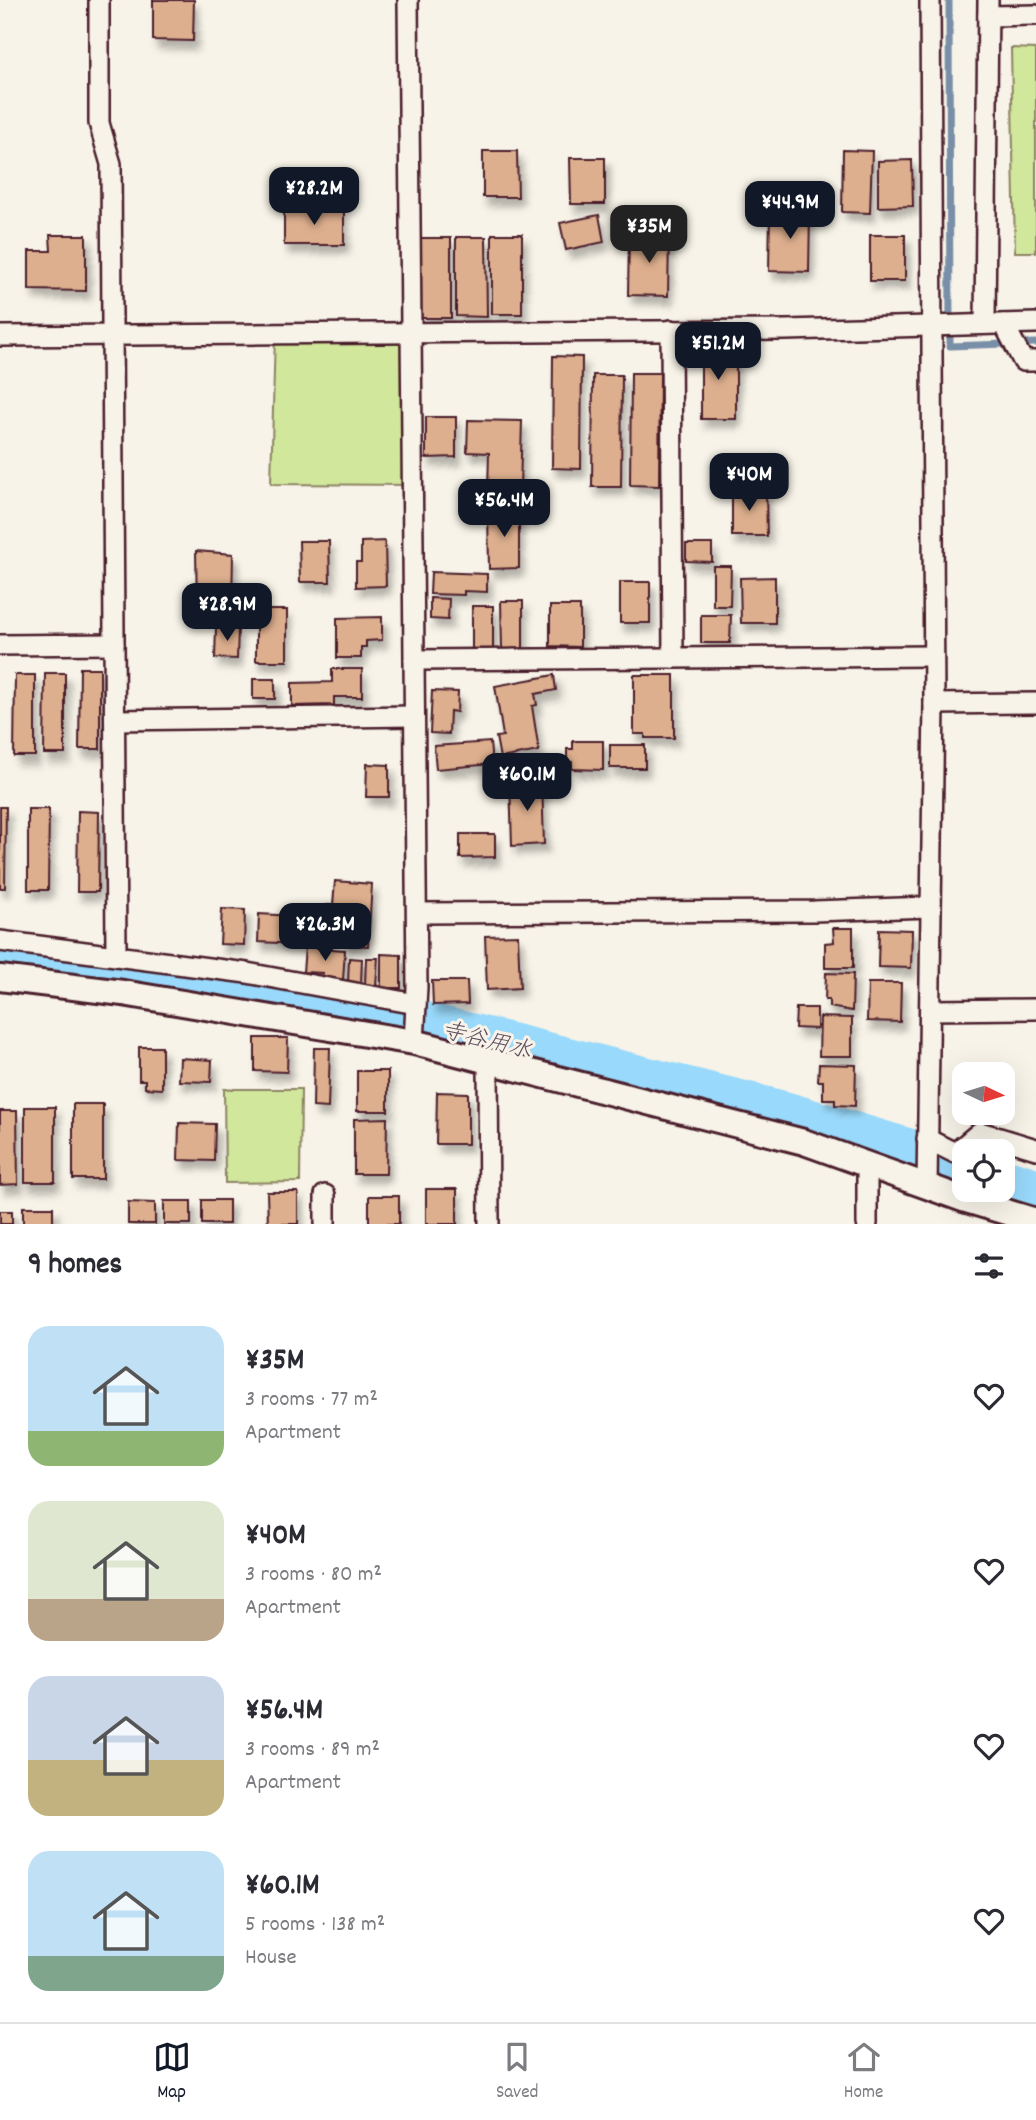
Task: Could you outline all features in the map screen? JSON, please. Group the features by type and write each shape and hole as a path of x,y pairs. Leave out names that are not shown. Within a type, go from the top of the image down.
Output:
{"street":[{"path":"99,0 99,123 111,164 116,953"},
{"path":"408,0 416,913 414,1042"},
{"path":"927,1186 934,704 930,0"},
{"path":"1036,15 988,8 995,324 1023,362 1036,361"},
{"path":"0,335 671,330 1036,323"},
{"path":"671,330 673,658"},
{"path":"0,645 114,643"},
{"path":"414,660 933,656"},
{"path":"934,704 1036,703"},
{"path":"115,720 414,716"},
{"path":"416,913 814,911 930,907"},
{"path":"0,941 116,953 247,972 416,1004"},
{"path":"0,978 122,993 414,1042 804,1142 1036,1221"},
{"path":"931,1010 1036,1009"},
{"path":"488,1061 489,1224"},
{"path":"927,1139 955,1153 980,1132 1036,1149"},
{"path":"867,1164 867,1224"},
{"path":"325,1195 326,1224"}],"green space":[{"path":"1011,48 1036,49 1036,252 1015,252"},
{"path":"411,332 412,485 271,484 275,333"},
{"path":"224,1089 301,1089 300,1182 225,1183"}],"building":[{"path":"153,0 194,0 193,41 153,40"},
{"path":"843,150 872,151 870,213 842,212"},
{"path":"483,151 517,151 518,197 483,197"},
{"path":"570,158 605,158 605,204 571,204"},
{"path":"912,160 913,206 878,207 878,161"},
{"path":"284,209 344,209 344,245 284,245"},
{"path":"770,210 810,211 809,272 769,271"},
{"path":"599,215 604,242 566,250 560,223"},
{"path":"492,234 522,234 522,314 492,314"},
{"path":"629,234 669,235 668,296 628,295"},
{"path":"50,235 86,235 86,291 29,290 29,251 51,251"},
{"path":"870,235 905,235 905,281 870,281"},
{"path":"456,237 486,237 487,317 456,316"},
{"path":"420,238 451,238 451,318 421,318"},
{"path":"701,345 736,345 736,419 701,419"},
{"path":"553,356 582,357 581,469 552,468"},
{"path":"631,373 660,373 659,486 630,485"},
{"path":"593,375 622,375 621,487 592,487"},
{"path":"426,417 456,417 456,457 426,458"},
{"path":"468,420 522,421 520,489 488,488 489,453 467,452"},
{"path":"732,490 766,490 767,536 732,536"},
{"path":"488,510 519,510 519,568 489,569"},
{"path":"299,541 329,541 330,582 300,582"},
{"path":"385,541 386,586 356,587 356,562 361,562 361,542"},
{"path":"686,544 712,544 712,562 686,561"},
{"path":"196,551 233,554 232,607 197,607"},
{"path":"713,566 731,566 730,606 713,606"},
{"path":"431,572 487,574 487,592 464,591 464,595 430,594"},
{"path":"775,577 775,623 741,623 740,578"},
{"path":"620,582 650,582 650,623 620,623"},
{"path":"430,598 449,599 448,620 430,619"},
{"path":"501,601 523,601 523,649 502,649"},
{"path":"472,606 493,606 493,649 472,649"},
{"path":"550,606 580,606 580,647 550,646"},
{"path":"256,610 287,610 287,661 256,661"},
{"path":"701,615 731,615 730,643 701,643"},
{"path":"382,617 382,640 366,641 366,647 361,647 361,658 337,658 337,618"},
{"path":"216,628 238,628 237,659 215,658"},
{"path":"80,668 100,668 100,749 79,749"},
{"path":"332,669 362,669 362,697 334,697 334,705 292,706 292,683 332,682"},
{"path":"45,673 65,673 65,754 44,754"},
{"path":"15,675 35,675 35,756 14,756"},
{"path":"554,675 556,690 535,694 537,705 532,706 539,751 500,758 496,737 503,736 495,686"},
{"path":"634,675 674,675 674,738 645,738 645,734 634,734"},
{"path":"253,679 275,679 275,699 253,699"},
{"path":"432,691 458,692 457,712 450,711 449,734 430,733"},
{"path":"573,741 603,741 603,770 572,769 572,762 567,762 567,749 573,749"},
{"path":"490,742 492,764 436,769 434,746"},
{"path":"610,745 645,745 645,768 610,768"},
{"path":"367,764 389,765 389,797 366,797"},
{"path":"542,780 544,844 512,846 510,781"},
{"path":"0,807 6,807 5,888 0,888"},
{"path":"28,809 49,809 48,890 28,890"},
{"path":"78,811 99,812 98,892 77,892"},
{"path":"460,834 495,834 495,857 460,858"},
{"path":"335,881 372,884 368,946 342,945 343,930 325,928 327,905 333,905"},
{"path":"222,909 245,910 244,945 220,944"},
{"path":"259,914 312,917 310,933 321,934 321,945 258,942"},
{"path":"833,928 853,928 853,968 825,968 825,943 834,942"},
{"path":"879,929 912,930 911,968 878,967"},
{"path":"518,935 520,988 487,990 485,936"},
{"path":"305,947 345,950 343,980 322,979 323,973 303,972"},
{"path":"381,954 401,955 401,988 381,988"},
{"path":"349,958 362,959 361,983 348,983"},
{"path":"366,958 378,958 376,985 365,985"},
{"path":"826,973 853,974 852,1011 829,1007 829,1000 825,1000"},
{"path":"432,981 467,981 468,1004 433,1005"},
{"path":"868,983 901,983 900,1022 867,1021"},
{"path":"796,1008 817,1008 817,1029 795,1028"},
{"path":"820,1017 852,1018 852,1056 819,1056"},
{"path":"255,1038 288,1038 287,1072 255,1071"},
{"path":"139,1047 162,1047 162,1089 145,1088 145,1080 139,1080"},
{"path":"314,1048 330,1048 328,1108 313,1107"},
{"path":"180,1058 212,1060 211,1082 179,1081"},
{"path":"819,1064 856,1065 855,1106 835,1105 835,1099 823,1099 823,1081 818,1081"},
{"path":"357,1071 388,1071 388,1111 357,1111"},
{"path":"437,1092 468,1093 468,1144 436,1144"},
{"path":"73,1104 103,1104 103,1179 73,1179"},
{"path":"25,1107 55,1107 55,1182 25,1182"},
{"path":"0,1111 17,1111 18,1184 0,1185"},
{"path":"387,1118 386,1174 354,1174 354,1119"},
{"path":"179,1123 215,1124 214,1161 178,1160"},
{"path":"426,1189 457,1189 457,1224 426,1224"},
{"path":"267,1192 298,1192 298,1224 268,1224"},
{"path":"369,1196 399,1196 399,1224 369,1224"},
{"path":"202,1200 229,1200 229,1224 202,1224"},
{"path":"164,1201 191,1201 191,1224 164,1224"},
{"path":"128,1202 155,1203 155,1224 128,1224"},
{"path":"23,1207 53,1207 53,1224 23,1224"},
{"path":"0,1211 12,1211 12,1224 0,1224"}],"waterway":[{"path":"949,0 950,346 1036,343"},
{"name":"寺谷用水","path":"0,960 163,978 389,1015 784,1113 952,1163"},
{"name":"寺谷用水","path":"1015,1184 1036,1190"}]}
